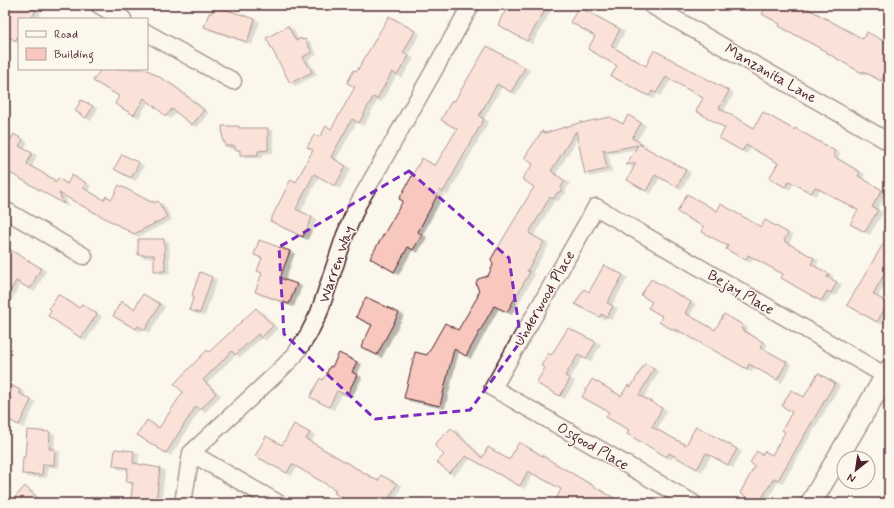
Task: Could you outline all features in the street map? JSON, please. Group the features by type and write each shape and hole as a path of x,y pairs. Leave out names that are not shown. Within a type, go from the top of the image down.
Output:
{"main road":[{"path":"811,503 887,373"}],"street":[{"path":"99,5 121,18"},
{"name":"Warren Way","path":"191,453 294,356 308,335 319,314 345,235 358,204 471,5"},
{"name":"Manzanita Lane","path":"652,5 889,142"},
{"path":"148,33 233,81"},
{"name":"Bejay Place","path":"596,207 887,373"},
{"name":"Underwood Place","path":"493,388 596,207"},
{"path":"5,210 84,256"},
{"name":"Osgood Place","path":"493,388 692,503"},
{"path":"184,503 191,453 278,503"}],"highlighted area":[{"path":"409,171 509,258 521,341 470,410 375,419 284,334 279,247"}],"building":[{"path":"12,5 26,5 36,11 32,18 18,18 18,36 15,41 5,34 5,18"},
{"path":"510,5 548,5 527,41 498,25 502,16"},
{"path":"767,5 801,5 863,39 867,32 889,44 889,67 881,81 863,71 862,73 779,26 780,24 762,14"},
{"path":"214,6 255,19 247,42 204,27 209,13 212,13"},
{"path":"579,7 620,29 611,46 646,66 654,50 729,91 719,108 754,128 763,112 835,151 833,156 860,172 858,176 882,190 872,207 878,210 865,232 850,224 858,210 815,187 811,193 789,181 785,187 769,178 778,163 746,145 742,151 719,138 725,128 696,111 703,98 666,77 656,93 652,91 649,96 611,76 617,66 588,49 595,36 570,22"},
{"path":"389,16 415,31 403,53 409,56 397,75 392,72 377,99 373,97 359,123 352,119 331,157 346,166 335,186 314,174 296,209 312,217 303,237 270,221 291,179 296,182 313,150 307,147 314,135 320,137 326,126 331,129 355,87 347,83 354,70 357,71"},
{"path":"288,26 296,41 301,38 302,40 305,39 312,52 303,57 312,72 290,83 266,38"},
{"path":"487,46 525,68 511,92 497,84 479,116 484,119 443,192 440,190 418,232 422,235 413,250 408,247 394,272 370,258 403,201 399,199 422,158 435,166 457,129 441,120 452,100 454,102"},
{"path":"100,70 148,70 174,86 204,110 192,125 172,109 166,116 144,98 134,115 115,104 119,96 93,81"},
{"path":"81,100 93,106 86,118 75,111"},
{"path":"628,115 641,123 632,138 643,144 639,144 686,170 677,187 655,175 646,191 627,180 636,163 626,165 638,145 607,151 603,149 607,169 585,174 576,131 551,171 565,181 561,187 561,191 557,193 553,199 550,197 529,233 544,242 527,271 530,272 507,312 494,306 466,356 454,349 440,406 404,398 415,352 427,355 445,323 458,330 478,296 479,292 476,283 478,279 488,276 493,265 491,259 534,187 522,179 533,164 524,158 542,131 545,133 582,122 581,123 610,117 623,124"},
{"path":"222,126 239,126 239,128 268,128 268,150 258,151 258,155 240,155 240,150 235,150 235,146 225,146 225,142 223,142"},
{"path":"14,134 23,140 19,146 32,153 27,164 53,179 55,183 58,178 67,184 72,175 86,183 83,188 104,200 106,196 112,199 119,185 151,202 153,201 154,203 158,201 167,217 134,234 59,193 64,204 5,170 5,149"},
{"path":"122,154 139,163 131,178 114,169"},
{"path":"687,194 717,211 721,204 761,227 765,220 788,233 784,241 814,258 811,264 829,274 827,277 837,282 831,293 827,291 821,301 781,278 783,274 748,255 746,260 726,249 728,246 702,232 704,227 677,212"},
{"path":"889,234 889,266 873,294 888,303 877,322 847,305"},
{"path":"138,239 164,239 165,271 154,271 154,255 138,255"},
{"path":"259,240 290,251 280,278 297,284 289,304 255,292 262,273 257,271 262,258 254,255"},
{"path":"5,247 41,268 30,289 16,281 5,301"},
{"path":"604,265 623,275 607,303 613,306 607,317 601,314 600,317 575,304 584,289 589,292"},
{"path":"200,272 212,277 200,313 189,310 194,296 192,295"},
{"path":"651,279 691,302 685,313 715,330 724,314 743,325 741,329 763,342 760,347 787,362 777,380 749,364 747,369 676,329 675,331 659,322 662,316 648,308 652,302 641,295"},
{"path":"58,294 79,308 82,304 97,314 81,338 48,316 51,310 49,308"},
{"path":"143,294 160,304 145,330 138,326 136,329 113,316 121,301 134,309"},
{"path":"366,297 399,313 377,355 361,347 372,325 356,317"},
{"path":"256,308 273,326 261,338 258,334 235,355 232,351 203,380 216,393 200,410 196,406 166,453 137,435 147,420 159,428 183,392 174,384 207,350 209,352"},
{"path":"568,328 596,342 586,359 578,355 565,376 570,379 560,396 536,383 545,368 541,366 548,353 551,355 552,354"},
{"path":"339,353 357,362 352,372 357,375 347,395 337,391 329,407 310,397 320,378 322,380 325,377 330,366 332,367"},
{"path":"645,363 654,369 639,395 662,408 652,427 686,445 696,426 737,449 728,465 706,453 697,469 669,453 667,457 627,434 629,430 606,417 609,412 582,397 592,379 621,396 628,385 631,387"},
{"path":"818,373 835,383 778,480 774,478 759,503 757,503 740,493 755,466 750,463 757,451 762,455 764,451 772,455 785,432 782,430 792,412 782,406 791,390 804,397"},
{"path":"5,382 20,390 19,393 31,400 19,425 5,418"},
{"path":"294,424 310,433 306,439 378,481 381,475 397,484 386,503 350,503 334,493 336,490 292,464 287,473 255,456 266,436 282,445"},
{"path":"451,428 482,458 488,447 509,460 519,442 622,503 554,503 561,489 528,471 520,486 466,456 449,473 437,462 444,455 434,445"},
{"path":"27,430 50,432 49,449 55,449 54,465 43,464 42,475 22,474"},
{"path":"115,449 134,451 133,463 160,468 156,503 130,503 133,483 126,482 128,468 113,466"},
{"path":"25,486 42,503 10,503"}]}
